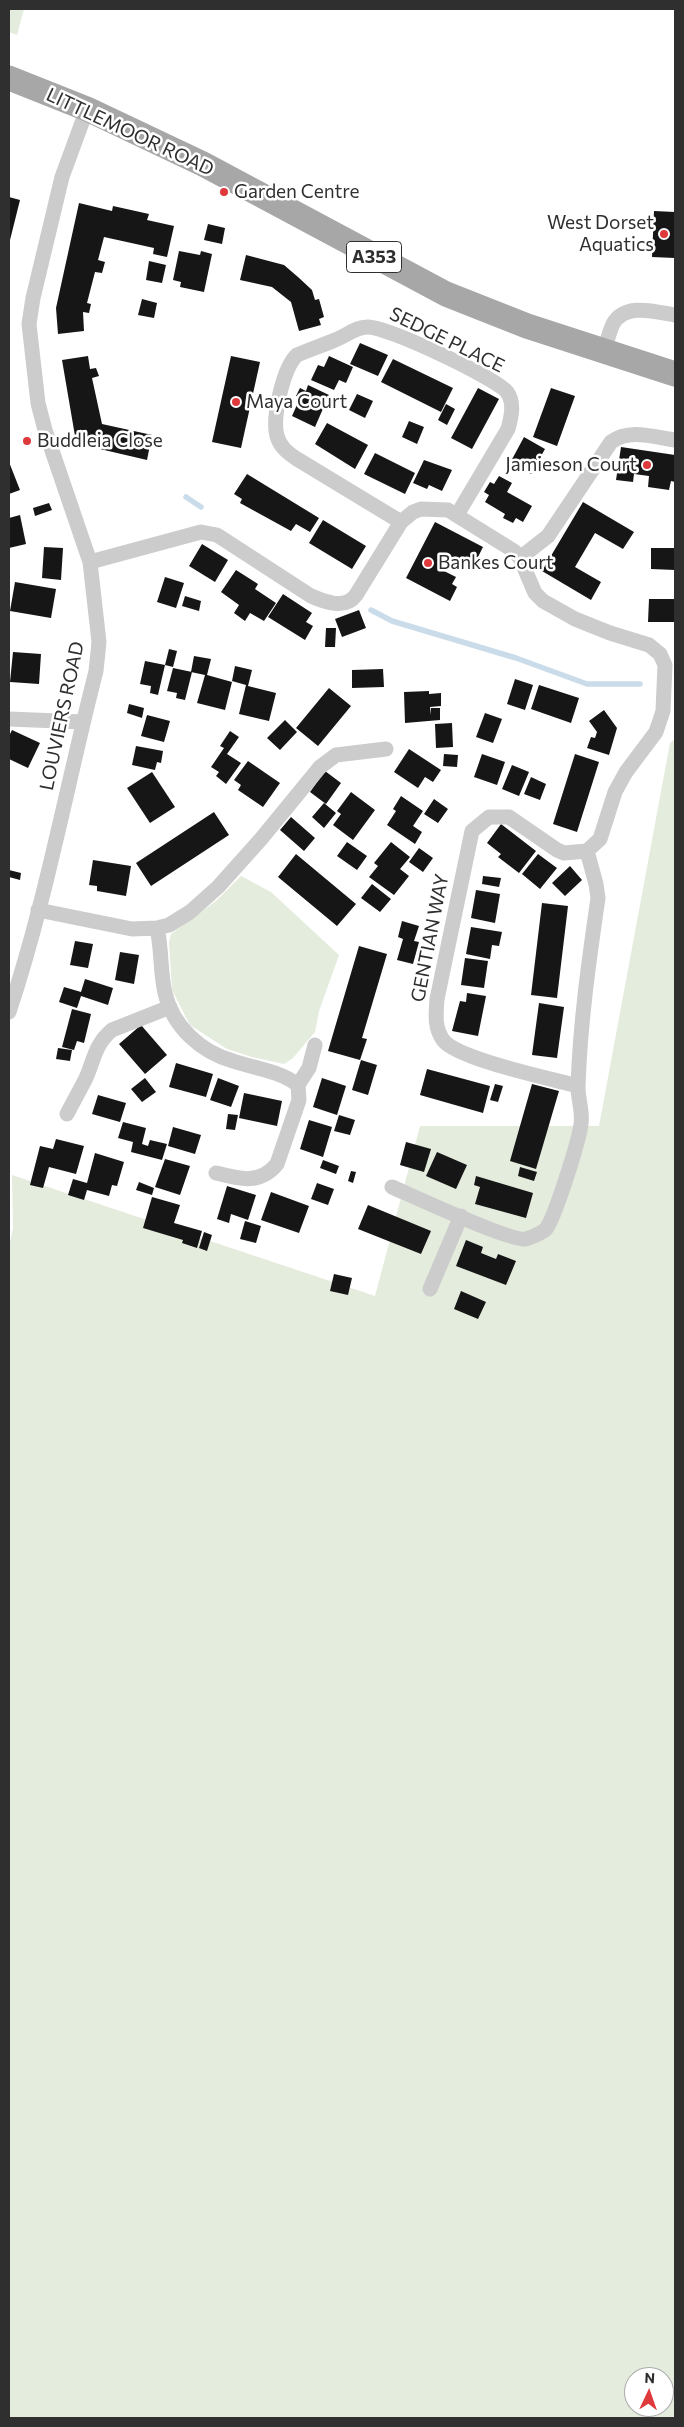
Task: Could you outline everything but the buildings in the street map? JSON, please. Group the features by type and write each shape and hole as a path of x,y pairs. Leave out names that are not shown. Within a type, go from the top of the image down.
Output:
{"main road":[{"name":"LITTLEMOOR ROAD","path":"9,78 87,109 203,164 446,294 527,326 675,374"}],"street":[{"name":"LOUVIERS ROAD","path":"9,1012 23,970 38,910 96,670 99,642 90,562 44,430 38,403 29,324 33,298 62,176 87,109"},
{"path":"604,351 614,323 631,310 650,310 675,315"},
{"name":"SEDGE PLACE","path":"402,522 297,459 283,448 277,437 276,419 286,369 290,361 296,355 360,328 379,328 397,335 482,376 507,392 512,404 512,416 508,429 457,515"},
{"path":"520,558 548,536 611,442 625,434 675,440"},
{"path":"90,562 201,532 217,535 311,596 328,603 342,604 354,599 402,522 412,512 429,508 448,510 514,551 520,558 535,593 543,601 575,619 610,633 649,645 670,664 663,711 656,732 626,772 615,792 600,839 587,851 598,898 585,988 578,1086 582,1110 581,1126 560,1194 546,1228 536,1236 523,1240 499,1234 392,1187"},
{"path":"9,719 83,722"},
{"path":"38,910 107,925 144,930 157,928 180,919 218,887 261,839 320,767 336,755 386,749"},
{"name":"GENTIAN WAY","path":"578,1086 509,1068 453,1048 444,1041 435,1018 472,831 489,817 509,816 557,850 564,853 587,851"},
{"path":"157,928 165,994 183,1030 200,1046 223,1058 283,1076 298,1085"},
{"path":"67,1114 86,1077 98,1043 112,1030 170,1007"},
{"path":"216,1173 248,1180 270,1173 278,1164 299,1100 298,1085 309,1068 315,1045"},
{"path":"430,1289 461,1216"}],"green space":[{"path":"9,9 24,9 17,35 9,32"},
{"path":"675,739 675,2418 9,2418 9,1246 13,1229 12,1175 375,1296 420,1126 599,1126 670,743"},
{"path":"241,876 271,892 339,955 319,1011 315,1032 293,1058 284,1064 227,1049 190,1025 172,990 169,942 171,934 216,901"}],"waterway":[{"path":"186,497 201,507"},
{"path":"371,610 392,621 516,658 587,684 640,684"}],"place":[{"name":"Garden Centre","path":"224,192"},
{"name":"West Dorset Aquatics","path":"664,234"},
{"name":"Maya Court","path":"236,402"},
{"name":"Buddleia Close","path":"27,441"},
{"name":"Jamieson Court","path":"647,465"},
{"name":"Bankes Court","path":"428,563"}]}
